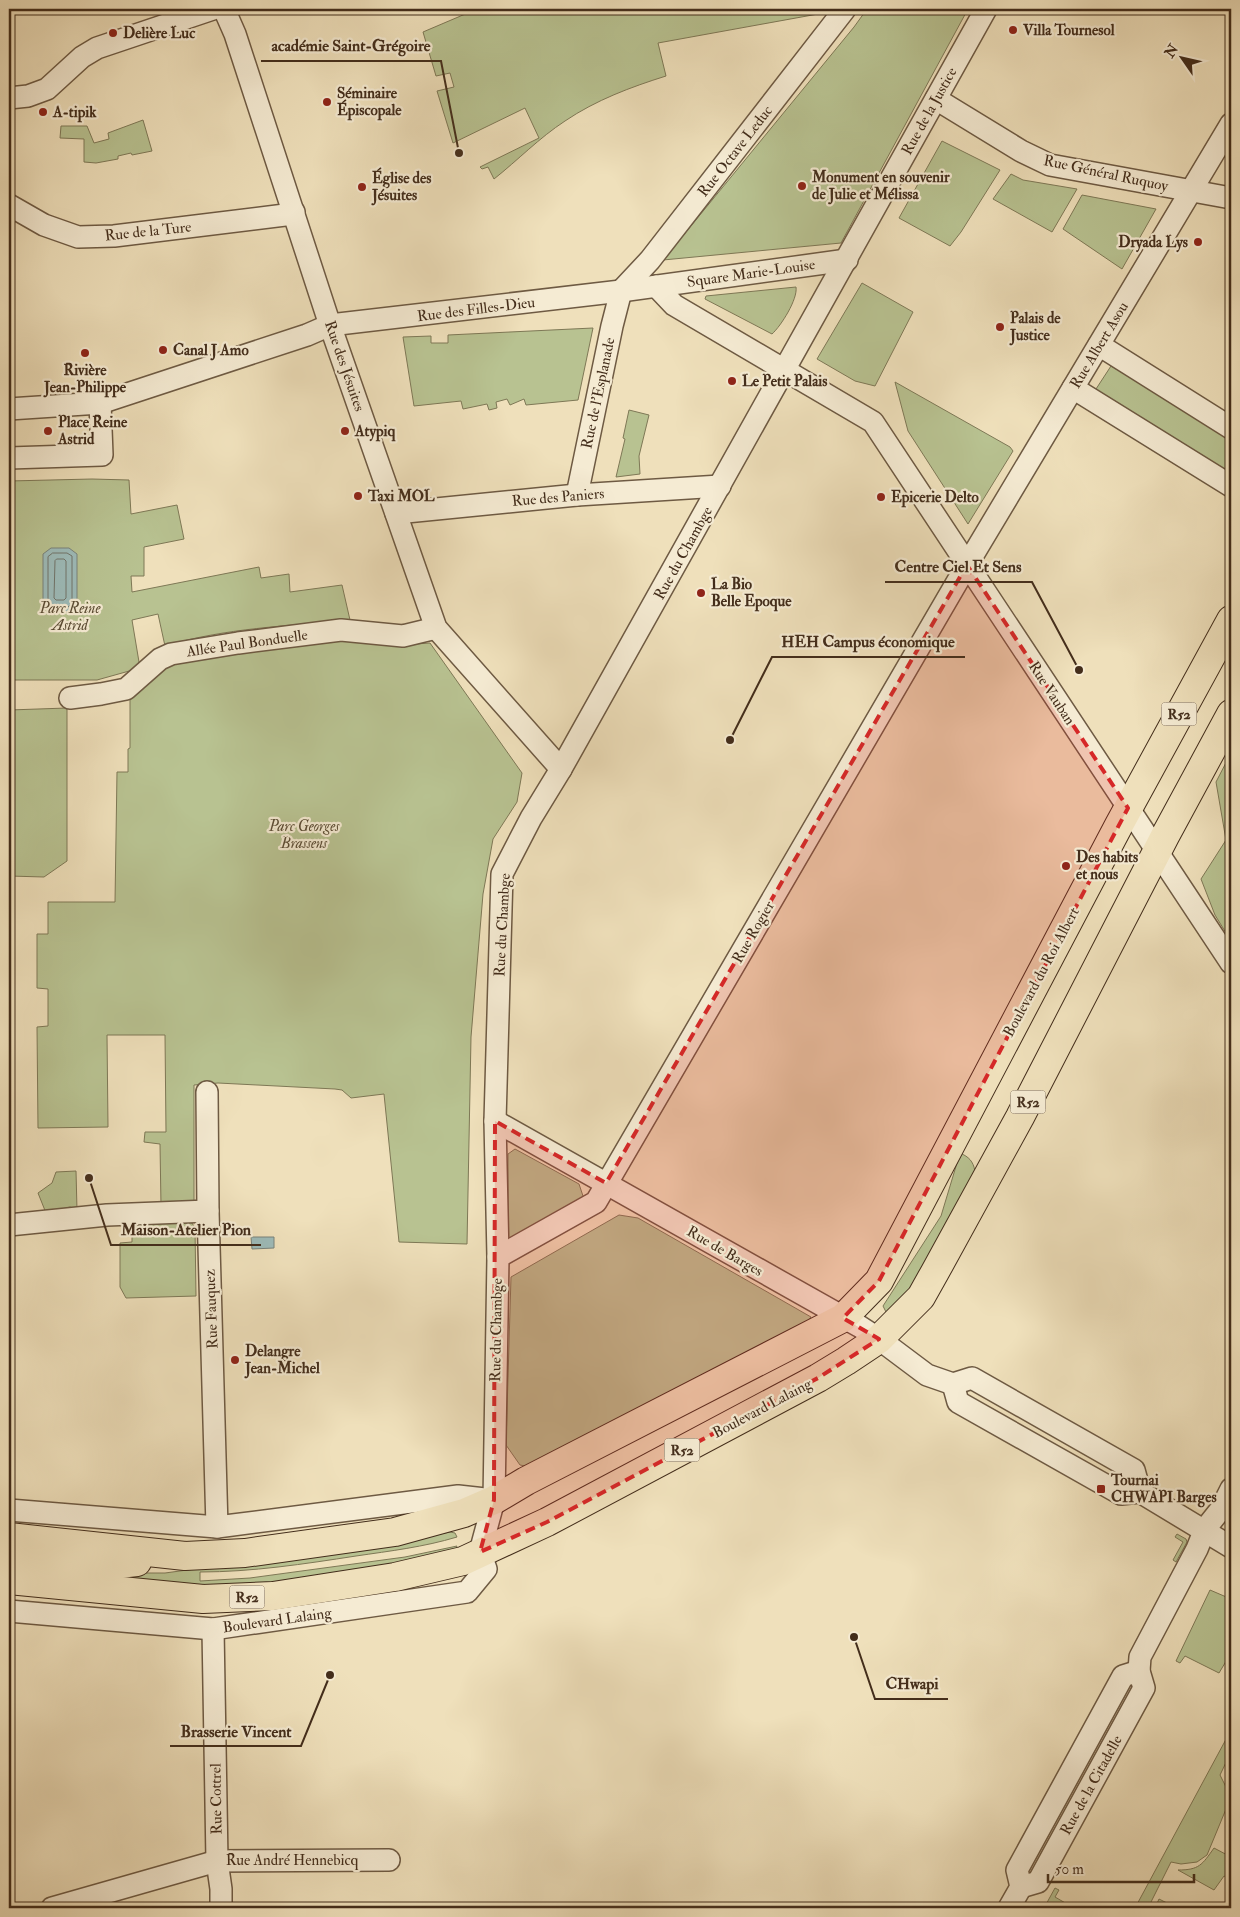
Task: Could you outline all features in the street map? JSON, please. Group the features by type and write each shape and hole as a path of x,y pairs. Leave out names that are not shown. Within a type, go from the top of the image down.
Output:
{"main road":[{"name":"Boulevard du Roi Albert","path":"843,1318 879,1281 1128,808 1231,620"},
{"name":"R52","path":"879,1339 921,1297 1020,1117 1231,714"},
{"name":"R52","path":"9,1561 83,1568 185,1556 245,1553 395,1532 464,1513 494,1500 843,1318"},
{"name":"Boulevard Lalaing","path":"9,1580 203,1599 273,1596 395,1577 463,1561 547,1522 809,1383 879,1339"},
{"name":"R52","path":"9,1537 185,1556"}],"street":[{"path":"9,98 28,96 47,89 82,57 97,48 213,9"},
{"name":"Rue des Jésuites","path":"224,9 235,34 330,325 436,628 561,770"},
{"name":"Rue Octave Leduc","path":"621,291 650,260 845,9"},
{"name":"Rue de la Justice","path":"785,370 986,9"},
{"name":"Rue Général Ruquoy","path":"936,99 1021,151 1050,164 1231,198"},
{"name":"Rue Albert Asou","path":"968,565 1231,124"},
{"name":"Rue de la Ture","path":"9,205 44,225 78,237 114,236 285,215 294,212"},
{"name":"Square Marie-Louise","path":"621,291 847,260"},
{"path":"656,286 674,305 785,370"},
{"name":"Rue des Filles-Dieu","path":"100,403 307,335 330,325 621,291"},
{"name":"Rue de l'Esplanade","path":"577,495 621,291"},
{"path":"1099,345 1231,428"},
{"name":"Rue Vauban","path":"785,370 873,422 1231,963"},
{"name":"Rue du Chambge","path":"480,1552 494,1500 498,1257 495,1121 502,874 530,818 561,770 785,370"},
{"path":"1073,388 1231,486"},
{"path":"9,409 100,403 102,454 9,458"},
{"name":"Rue des Paniers","path":"396,513 577,495 720,486"},
{"name":"Rue Rogier","path":"498,1257 596,1202 968,565"},
{"name":"Allée Paul Bonduelle","path":"70,698 126,689 160,659 171,654 238,643 341,630 403,636 436,628"},
{"name":"Rue Fauquez","path":"208,1092 208,1211 217,1527"},
{"name":"Rue de Barges","path":"495,1121 879,1339 927,1375 953,1384 958,1402 1121,1494 1140,1492 1231,1547"},
{"path":"9,1225 106,1215 208,1211"},
{"name":"Rue de la Citadelle","path":"1010,1908 1021,1887 1038,1882 1144,1688 1139,1671 1140,1656 1197,1549 1204,1529 1221,1509 1231,1489"},
{"path":"9,1510 217,1527 458,1496 494,1500"},
{"name":"Boulevard Lalaing","path":"9,1611 214,1628 466,1592 486,1569 480,1552"},
{"name":"Rue Cottrel","path":"214,1628 217,1861 221,1889 221,1908"},
{"name":"Rue André Hennebicq","path":"52,1908 217,1861 389,1860"}],"highlighted area":[{"path":"967,565 1128,808 879,1281 843,1318 879,1339 818,1378 547,1522 480,1552 494,1500 495,1121 606,1183"}],"green space":[{"path":"477,9 824,9 819,15 658,43 666,76 614,95 577,113 546,135 494,179 488,167 482,169 480,167 539,138 525,108 453,143 437,91 454,87 450,73 436,76 423,32"},
{"path":"867,9 968,9 841,243 663,260 854,27"},
{"path":"143,120 152,151 118,156 118,159 96,163 84,162 84,139 60,138 61,126 87,126 94,143 109,139 108,133"},
{"path":"942,141 1000,170 950,246 899,218"},
{"path":"1011,174 1023,180 1077,189 1052,232 993,199"},
{"path":"1082,195 1156,209 1122,269 1063,229"},
{"path":"862,283 913,312 875,386 855,381 817,359"},
{"path":"796,287 796,292 788,312 772,334 705,299 706,296"},
{"path":"593,328 578,400 526,405 524,399 510,405 507,399 496,402 497,408 489,410 487,404 463,409 461,401 414,406 403,337 431,336 431,343 448,343 448,335"},
{"path":"1111,366 1231,438 1231,474 1099,392 1096,389"},
{"path":"895,382 1010,447 1013,451 968,524 908,431"},
{"path":"629,410 649,415 639,456 640,474 616,477 625,439 623,438"},
{"name":"Parc Reine Astrid","path":"129,480 131,514 177,505 184,539 144,547 144,576 131,576 132,592 259,567 261,578 289,574 290,592 342,585 350,620 234,631 165,646 158,614 132,620 140,668 97,680 9,680 9,481"},
{"name":"Parc Georges Brassens","path":"327,636 401,645 430,643 522,773 517,802 493,839 483,894 471,1037 467,1244 399,1242 384,1094 351,1098 342,1090 335,1089 218,1083 194,1085 194,1205 161,1206 160,1144 144,1142 145,1132 166,1132 165,1035 107,1035 108,1127 38,1128 37,1027 48,1026 48,989 37,988 37,934 48,934 48,902 115,902 117,772 128,772 130,693 156,664"},
{"path":"67,708 67,861 44,877 9,876 9,710"},
{"path":"1231,753 1231,941 1215,915 1201,879 1226,840 1216,782"},
{"path":"515,1149 579,1184 583,1196 580,1202 508,1239 508,1154"},
{"path":"960,1153 970,1160 975,1171 915,1282 887,1314 883,1306 941,1216"},
{"path":"76,1171 77,1210 70,1207 46,1213 38,1193 52,1183 56,1172"},
{"path":"619,1215 638,1218 811,1317 800,1330 536,1468 520,1465 506,1445 511,1277"},
{"path":"192,1223 195,1228 196,1296 126,1298 120,1287 120,1243 132,1242 132,1224"},
{"path":"450,1532 455,1533 457,1537 394,1550 278,1567 200,1572 200,1581 250,1578 405,1557 457,1546 456,1550 442,1557 251,1587 199,1590 61,1570 165,1573 410,1540"},
{"path":"1177,1534 1186,1539 1187,1542 1176,1562 1173,1560 1183,1542 1175,1537"},
{"path":"1210,1590 1231,1599 1231,1653 1219,1673 1185,1656 1180,1663 1176,1661"},
{"path":"1231,1730 1231,1752 1220,1775 1231,1797 1207,1855 1197,1862 1181,1864 1171,1862 1148,1908 1135,1908"},
{"path":"1214,1848 1231,1857 1231,1879 1224,1876 1214,1890 1178,1870 1195,1868 1206,1859"},
{"path":"1055,1888 1059,1890 1055,1897 1074,1908 1044,1908"},
{"path":"1159,1899 1177,1908 1155,1908"}],"water":[{"path":"51,548 69,548 77,554 77,606 71,612 51,612 43,607 43,554"},
{"path":"251,1237 274,1237 274,1248 252,1249"}],"place":[{"name":"Villa Tournesol","path":"1013,30"},
{"name":"Delière Luc","path":"113,33"},
{"name":"Séminaire Épiscopale","path":"327,102"},
{"name":"A-tipik","path":"43,112"},
{"name":"académie Saint-Grégoire","path":"459,153"},
{"name":"Monument en souvenir de Julie et Mélissa","path":"802,186"},
{"name":"Église des Jésuites","path":"362,187"},
{"name":"Dryada Lys","path":"1198,242"},
{"name":"Palais de Justice","path":"1000,327"},
{"name":"Canal J Amo","path":"163,350"},
{"name":"Rivière Jean-Philippe","path":"85,353"},
{"name":"Le Petit Palais","path":"732,381"},
{"name":"Place Reine Astrid","path":"48,431"},
{"name":"Atypiq","path":"345,431"},
{"name":"Taxi MOL","path":"358,496"},
{"name":"Epicerie Delto","path":"881,497"},
{"name":"La Bio Belle Epoque","path":"701,593"},
{"name":"Centre Ciel Et Sens","path":"1079,670"},
{"name":"HEH Campus économique","path":"730,740"},
{"name":"Des habits et nous","path":"1066,866"},
{"name":"Maison-Atelier Pion","path":"89,1178"},
{"name":"Delangre Jean-Michel","path":"235,1360"},
{"name":"Tournai CHWAPI Barges","path":"1101,1489"},
{"name":"CHwapi","path":"854,1637"},
{"name":"Brasserie Vincent","path":"330,1675"}]}
